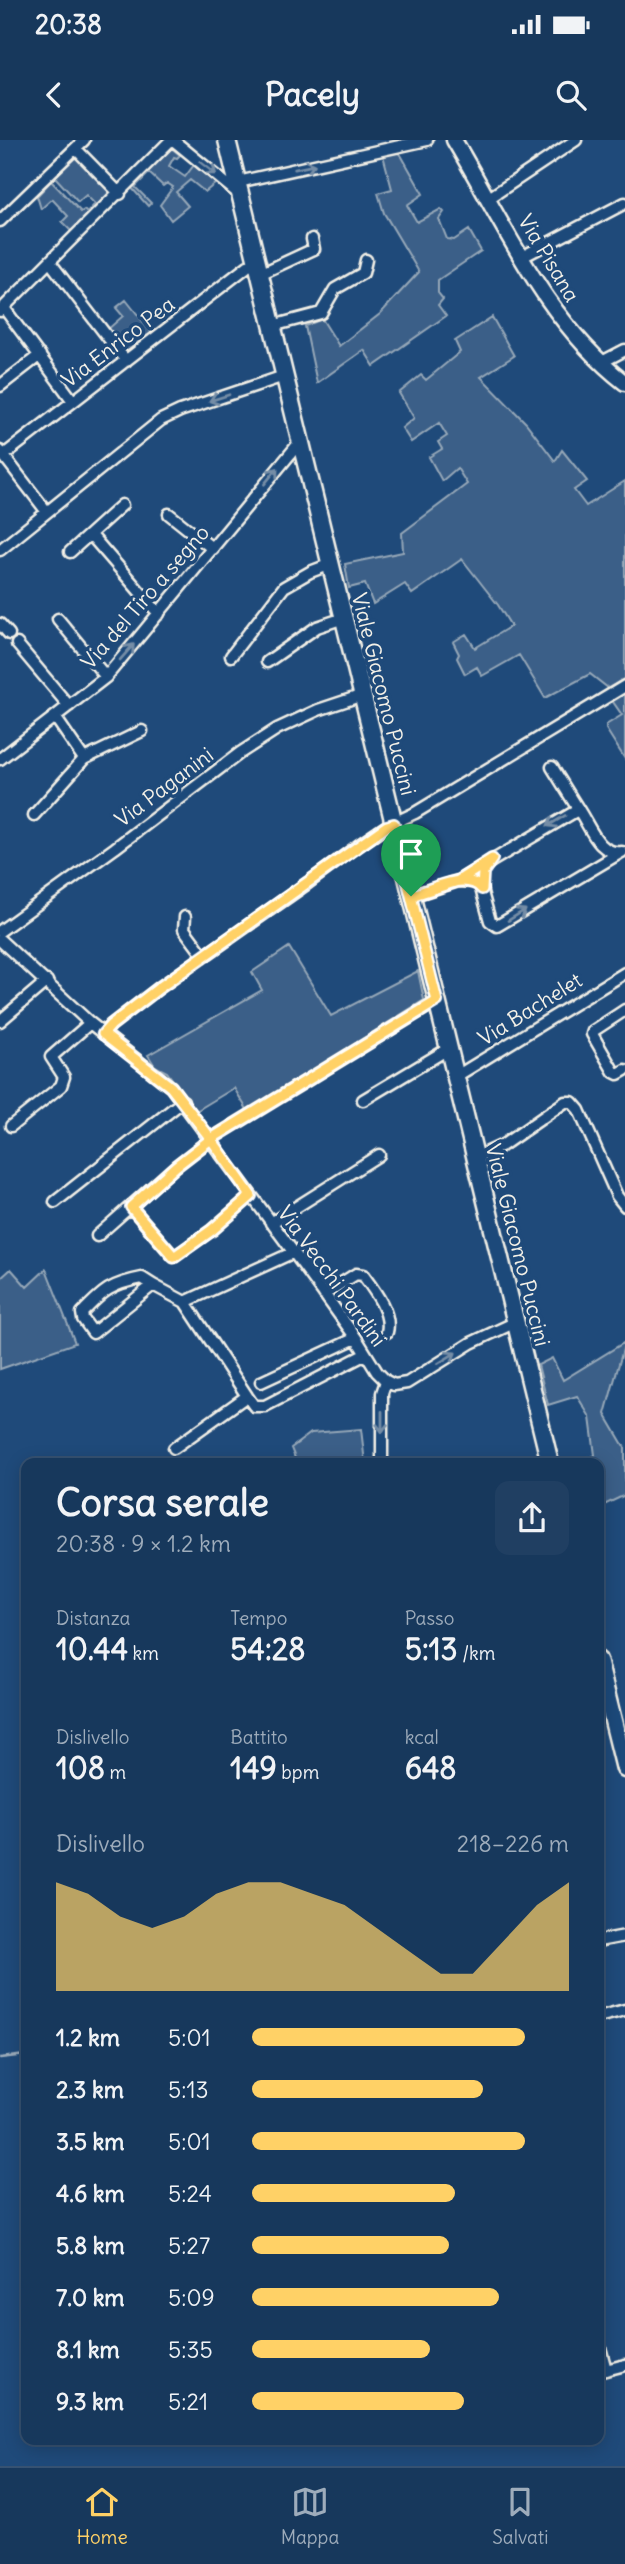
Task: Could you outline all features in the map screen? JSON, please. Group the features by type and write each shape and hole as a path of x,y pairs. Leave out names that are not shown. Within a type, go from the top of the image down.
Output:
{"main road":[{"name":"Viale Giacomo Puccini","path":"227,140 549,1458"},
{"name":"Via Pisana","path":"454,140 558,316 600,363 625,383"},
{"path":"604,1684 625,1769"}],"street":[{"path":"0,221 84,140"},
{"path":"73,401 40,355 2,310 172,140 240,190 427,140"},
{"path":"489,198 576,140"},
{"path":"76,149 120,194"},
{"path":"522,257 625,203"},
{"name":"Via Enrico Pea","path":"2,453 248,266 259,269 314,249 312,239"},
{"path":"272,326 321,313 335,289 363,273 366,260"},
{"path":"50,262 126,361"},
{"path":"600,363 625,350"},
{"path":"0,386 40,355"},
{"path":"0,550 161,420 284,376"},
{"name":"Via del Tiro a segno","path":"0,759 106,677 300,442"},
{"path":"2,453 47,512"},
{"path":"70,552 122,505"},
{"path":"169,513 213,549"},
{"path":"90,534 159,614"},
{"path":"231,656 284,587 331,564"},
{"path":"267,663 317,627 344,618"},
{"path":"58,619 106,677"},
{"path":"0,624 9,634"},
{"path":"17,644 69,706"},
{"path":"103,1034 149,995 359,845 625,686"},
{"name":"Via Paganini","path":"0,931 116,848 240,753 277,729 311,713 363,695"},
{"path":"55,717 84,759"},
{"path":"34,815 84,759 142,731"},
{"path":"552,767 602,848 614,853 623,851"},
{"path":"411,896 458,881 570,813 580,812"},
{"path":"600,863 602,848"},
{"path":"492,859 483,872 482,889 490,921 497,926 623,851"},
{"path":"458,881 475,882 482,889"},
{"path":"185,917 184,929 204,956"},
{"name":"Via Vecchi Pardini","path":"0,940 90,1023 162,1079 183,1101 386,1381"},
{"name":"Via Bachelet","path":"455,1077 625,973"},
{"path":"0,1021 47,981"},
{"path":"97,1236 176,1166 211,1139 437,1001"},
{"path":"625,1010 592,1034 614,1072 625,1070"},
{"path":"12,1126 61,1086 64,1077 51,1057 90,1023"},
{"path":"363,1100 448,1049"},
{"path":"55,1202 183,1101"},
{"path":"475,1158 503,1145 565,1102 572,1102 579,1110 617,1196 625,1206"},
{"path":"271,1223 379,1155"},
{"path":"131,1207 174,1257 212,1230 251,1196"},
{"path":"185,1302 292,1253"},
{"path":"324,1294 356,1274 363,1275 386,1313 387,1332"},
{"path":"153,1285 93,1333 83,1320 82,1313 116,1283 142,1278 185,1302 254,1406 265,1406 366,1354"},
{"path":"382,1458 383,1393 386,1381 394,1385 407,1383 471,1343 516,1322"},
{"path":"261,1382 356,1338"},
{"path":"174,1448 247,1396"},
{"path":"604,1940 625,1936"},
{"path":"604,2015 625,2010"},
{"path":"604,2370 625,2365"}],"shaded area":[{"path":"170,147 180,155 174,157 169,166 185,177 194,165 216,183 205,192 190,180 176,192 188,206 171,220 160,205 173,187 167,183 163,186 149,173 135,187 151,203 148,206 130,186"},
{"path":"396,152 401,155 423,194 407,205 417,222 441,209 444,212 439,219 447,239 454,240 469,230 481,251 438,280 438,293 443,299 438,305 446,316 374,366 364,350 317,383 305,326 322,319 339,346 380,314 419,272 384,213 378,193 392,189 383,155"},
{"path":"76,155 113,193 73,233 62,222 68,216 52,199 41,209 37,196 51,181 81,212 84,210 87,213 95,204 86,195 78,202 55,177"},
{"path":"126,300 153,334 128,354 107,330 123,316 116,308"},
{"path":"492,317 514,356 481,377 526,423 555,461 562,450 587,481 574,490 586,506 625,481 625,678 608,688 590,674 545,698 519,655 482,676 477,667 465,674 453,642 466,634 475,648 511,626 462,559 412,594 405,584 373,604 365,584 349,588 345,564 403,552 402,533 467,484 457,468 442,481 429,457 442,449 438,442 447,436 439,423 411,442 402,428 414,418 399,393 421,375 426,380 460,352 455,341"},
{"path":"625,690 625,759 606,725 622,715 611,699"},
{"path":"289,947 331,1016 418,971 424,1000 248,1111 234,1088 196,1111 167,1072 155,1066 148,1055 262,990 252,972"},
{"path":"11,1269 27,1287 46,1269 75,1343 0,1369 0,1279"},
{"path":"625,1342 605,1414 625,1448 625,1495 604,1505 604,1458 590,1458 595,1455 590,1417 577,1396 548,1405 538,1365 552,1358 563,1380"},
{"path":"361,1429 364,1458 295,1458 291,1448 311,1433"}],"waterway":[{"path":"0,2058 21,2056"}],"route":[{"path":"411,896 437,1001 211,1139 251,1196 212,1230 174,1257 131,1207 211,1139 171,1087 103,1034 159,988 387,826 394,824 411,896 458,881 475,882 482,889 481,877 492,859 458,881 411,896"}]}
